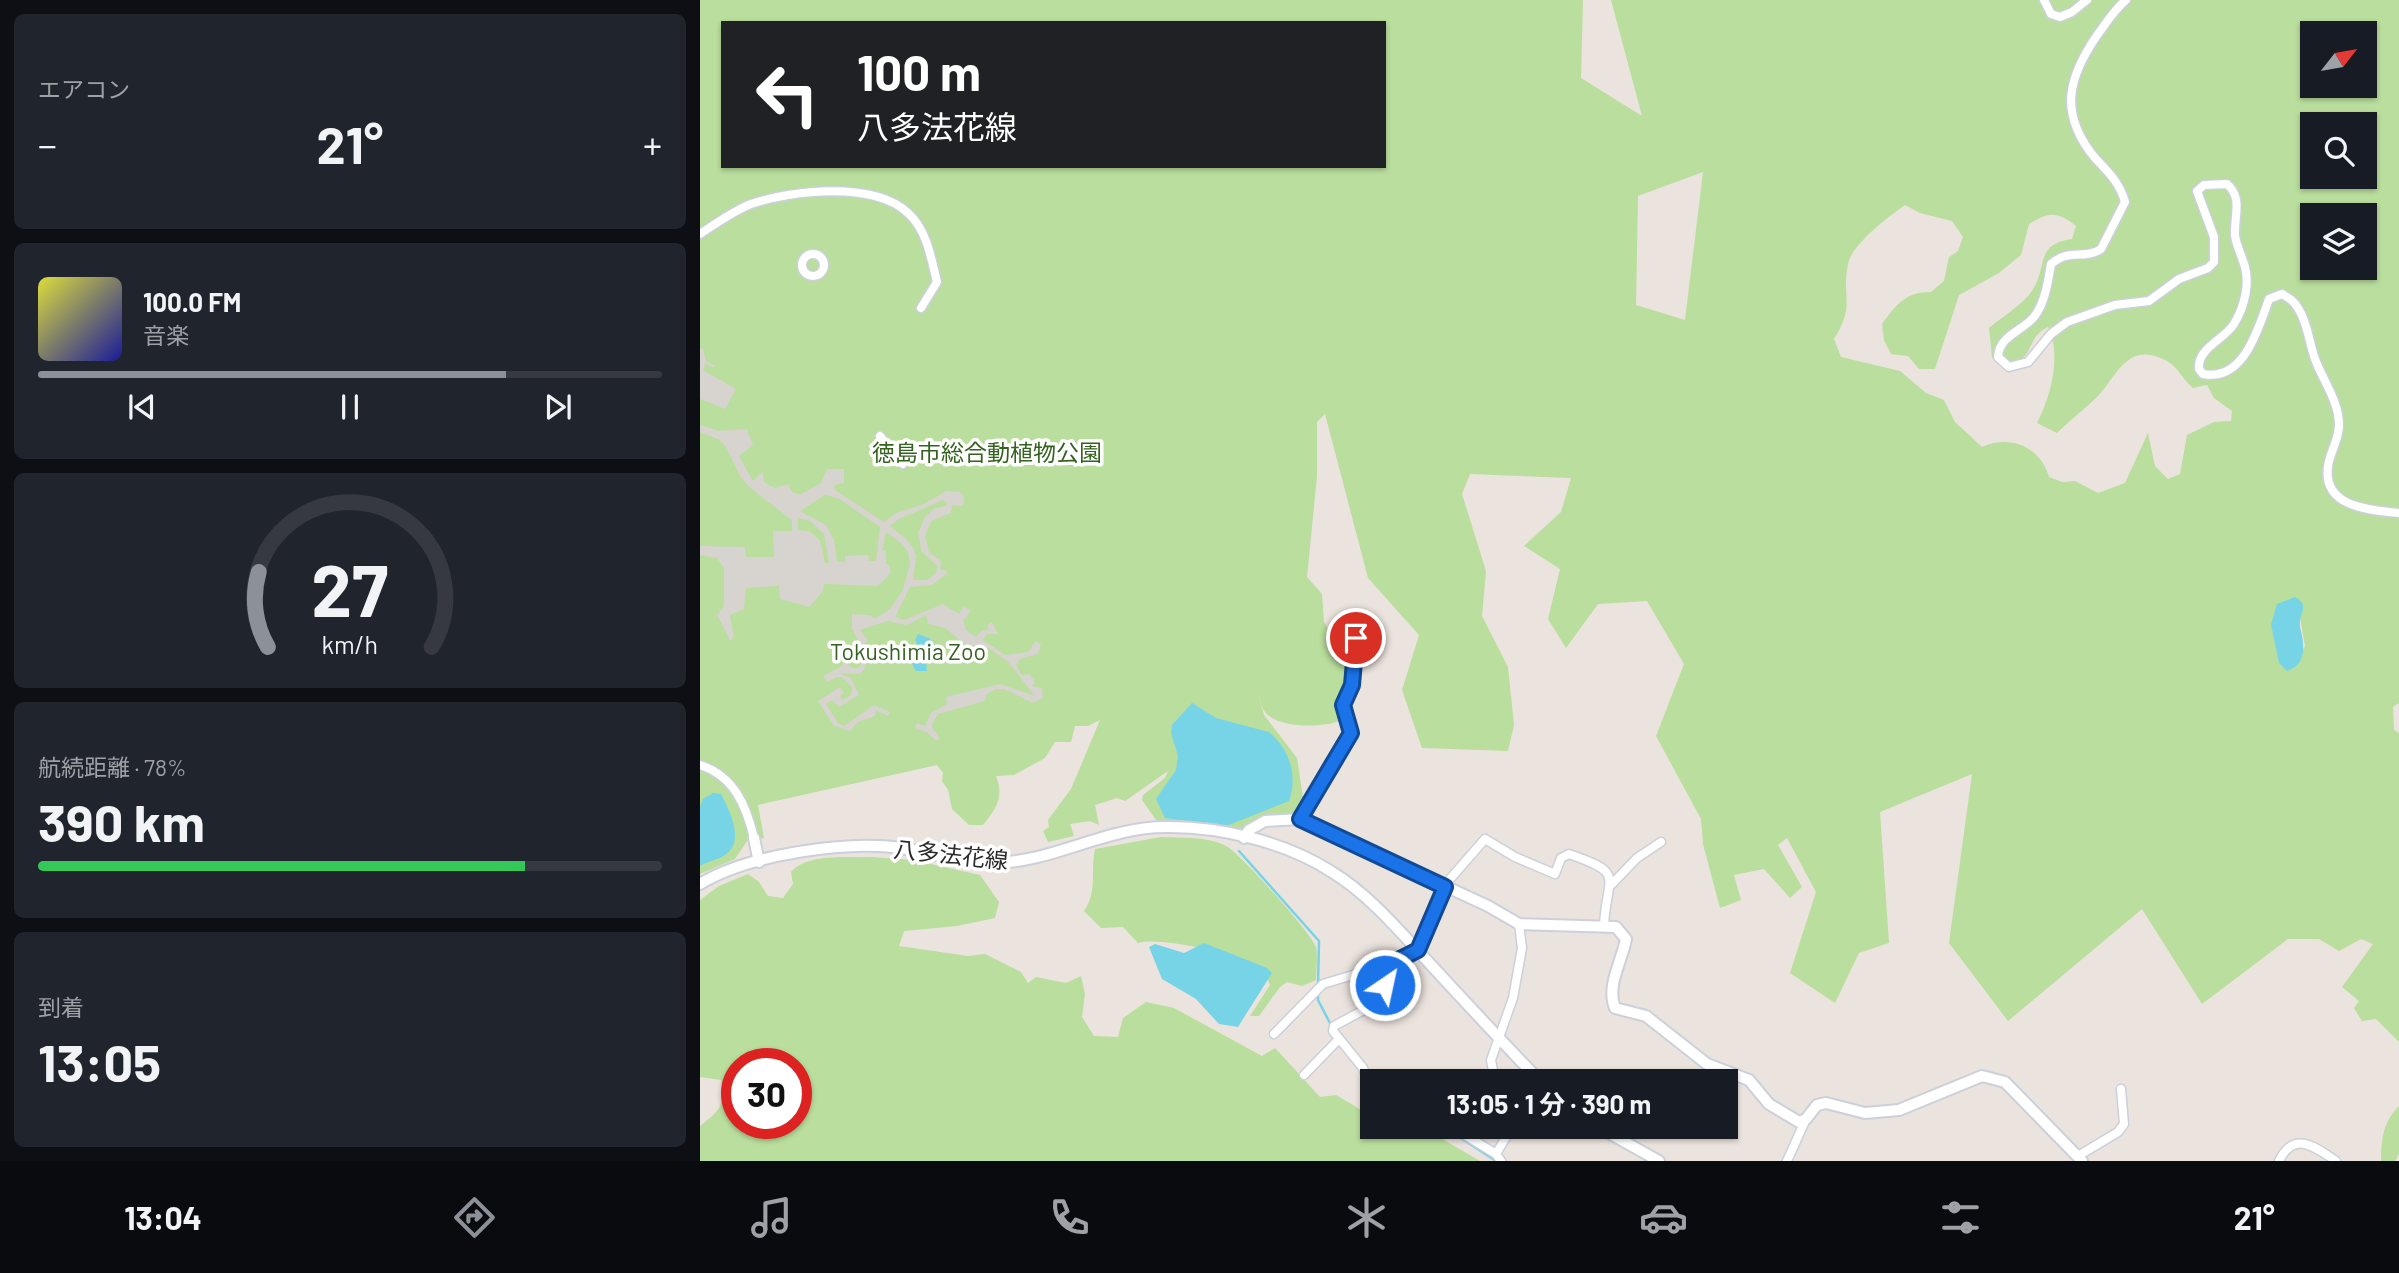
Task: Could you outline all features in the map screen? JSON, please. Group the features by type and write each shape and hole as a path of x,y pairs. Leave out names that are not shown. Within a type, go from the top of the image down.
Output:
{"main road":[{"path":"1244,838 1249,830 1265,821 1300,819 1488,906 1519,924 1616,927 1626,939 1615,975 1612,1000 1615,1008 1646,1016 1707,1064 1749,1080 1769,1104 1799,1122 1806,1119 1817,1105 1826,1103 1865,1113 1899,1110 1982,1076 2005,1082 2080,1158"},
{"name":"八多法花線","path":"700,884 721,873 759,862 839,846 899,848 989,863 1018,862 1132,831 1164,827 1244,838 1282,848 1332,872 1358,891 1418,950 1528,1069"},
{"path":"754,838 759,862"},
{"path":"1620,1139 1659,1161"}],"street":[{"path":"2044,0 2051,14 2060,17 2072,12 2087,0"},
{"path":"2126,0 2081,61 2073,76 2070,94 2083,138 2115,180 2125,202 2101,249 2095,254 2067,254 2051,264 2040,307 2033,318 2000,346 1998,357 2010,367 2028,362 2051,334 2067,322 2115,305 2149,301 2179,279 2208,268 2214,262 2214,237 2197,191 2215,182 2227,184 2238,201 2235,237 2246,270 2247,287 2235,323 2226,335 2202,354 2199,369 2203,374 2212,376 2236,365 2256,335 2270,299 2282,294 2290,298 2304,320 2315,360 2338,411 2339,433 2328,466 2332,487 2346,503 2358,509 2399,513"},
{"path":"700,234 738,209 761,202 816,193 875,195 908,213 926,242 937,282 921,307"},
{"path":"880,436 903,464"},
{"path":"1300,819 1351,733 1343,705 1352,685 1356,638"},
{"path":"700,765 719,775 741,798 754,838"},
{"path":"1274,1034 1323,984 1390,964 1418,950 1445,887 1485,839 1515,858 1555,874 1561,858 1569,854 1590,859 1605,870 1611,885 1604,925"},
{"path":"1611,885 1637,858 1661,842"},
{"path":"1493,1069 1491,1060 1513,999 1521,957 1519,924"},
{"path":"1363,1069 1338,1040 1333,1031 1334,1026 1388,997 1385,977 1390,964"},
{"path":"1304,1075 1338,1040"},
{"path":"2080,1158 2118,1132 2124,1124 2121,1089"},
{"path":"1787,1161 1806,1119"},
{"path":"1470,1139 1498,1158 1507,1139"},
{"path":"2279,1161 2284,1151 2299,1143 2311,1144 2336,1161"}],"green space":[{"path":"700,0 1583,0 1581,78 1642,116 1611,0 2399,0 2399,703 2393,707 2394,730 2399,733 2399,1042 2376,1019 2362,1021 2354,1008 2359,1001 2342,987 2373,944 2361,939 2339,951 2319,939 2288,939 2202,1004 2142,909 2008,1021 1949,943 1972,774 1880,812 1889,943 1859,953 1835,1003 1790,973 1816,892 1787,838 1778,845 1802,887 1790,898 1764,869 1734,875 1741,900 1720,908 1703,844 1701,819 1656,736 1684,664 1647,601 1598,604 1566,648 1548,619 1560,569 1524,546 1561,512 1571,478 1470,474 1462,494 1486,571 1482,616 1508,667 1514,725 1508,751 1422,748 1402,690 1419,635 1368,578 1325,414 1317,422 1317,476 1307,577 1322,594 1324,622 1332,637 1342,644 1347,656 1348,676 1338,704 1339,721 1300,725 1279,721 1265,712 1258,693 1264,715 1297,758 1304,804 1300,814 1241,832 1156,820 1142,800 1143,795 1165,778 1168,771 1125,801 1117,798 1095,805 1099,825 1090,821 1070,824 1074,836 1048,842 1043,831 1049,827 1048,820 1071,789 1100,720 1088,726 1075,726 1071,742 1055,742 1045,758 1014,775 996,776 998,802 983,825 969,825 952,809 948,790 942,781 943,773 937,765 758,805 764,838 747,841 735,859 700,874","holes":["1703,172 1685,320 1636,305 1638,196","1905,205 1920,213 1952,221 1963,237 1958,251 1949,257 1944,281 1931,292 1914,294 1902,301 1882,324 1884,340 1891,354 1908,356 1919,369 1935,369 1959,295 1999,273 2021,255 2029,224 2053,215 2076,226 2072,239 2052,246 2044,258 2032,291 1989,328 1992,357 2002,366 2011,368 2019,363 2041,331 2048,327 2054,350 2053,375 2047,401 2037,423 2057,433 2098,396 2125,362 2143,355 2167,361 2193,388 2207,385 2214,398 2232,411 2231,421 2214,422 2187,435 2180,474 2168,479 2155,466 2148,433 2125,483 2098,493 2075,481 2062,482 2049,477 2039,458 2023,446 2003,442 1982,447 1955,422 1944,400 1926,393 1900,371 1841,357 1834,339 1846,309 1846,275 1851,256 1863,240","2277,610 2300,618 2305,646 2293,669 2279,663 2273,623"]},
{"path":"1161,837 1194,838 1219,843 1245,862 1312,939 1317,951 1316,980 1302,986 1287,982 1280,987 1259,1016 1250,1016 1270,985 1262,971 1237,959 1201,948 1165,942 1138,943 1123,927 1101,928 1084,911 1091,896 1095,849"},
{"path":"840,857 913,860 980,875 999,902 995,918 957,926 904,931 899,946 968,956 985,954 1021,972 1028,983 1036,977 1066,983 1081,976 1085,994 1082,1017 1094,1036 1118,1037 1123,1018 1146,1002 1174,1008 1262,1056 1275,1048 1320,1097 1336,1095 1360,1109 1360,1139 1442,1139 1480,1161 700,1161 700,1126 716,1112 721,1102 721,1139 812,1139 812,1048 721,1048 721,1080 700,1077 700,900 719,886 748,874 759,882 768,896 783,898 793,884 791,872 798,866 817,859"},
{"path":"2399,1106 2399,1154 2395,1161 2381,1161 2384,1131 2389,1118"}],"shaded area":[{"path":"703,348 706,361 715,366 714,368 706,364 703,370 736,389 725,409 700,399 700,349"},
{"path":"700,425 719,431 747,429 753,445 739,456 753,481 763,471 764,482 775,488 788,484 793,493 801,494 821,483 827,469 844,469 844,483 834,485 835,490 884,522 896,513 924,504 946,491 960,492 964,497 963,506 952,505 951,513 931,521 925,536 929,552 941,561 940,569 947,573 932,585 910,587 895,617 904,620 943,604 959,614 964,606 971,611 963,621 966,630 976,637 981,631 989,629 987,625 992,622 998,634 987,634 983,640 1005,655 1028,652 1036,641 1041,644 1038,654 1020,659 1016,665 1022,675 1030,674 1035,682 1032,686 1042,688 1043,698 1033,703 1004,689 995,689 986,695 985,701 938,714 931,726 940,738 937,741 926,732 915,728 916,723 925,726 931,713 947,704 946,697 1000,684 1035,696 1008,662 981,645 969,647 945,628 928,624 926,615 907,625 888,621 860,630 868,640 865,644 870,656 865,668 860,674 838,673 851,678 859,695 839,707 832,700 826,704 838,723 844,726 874,705 890,712 888,716 876,710 875,716 858,722 850,731 834,726 818,701 840,687 844,693 840,696 842,700 851,695 852,687 843,678 836,677 827,682 823,676 842,666 845,657 849,659 847,665 855,669 860,666 866,654 852,629 852,614 870,615 874,619 890,609 902,592 910,564 908,552 886,532 882,550 886,551 886,564 890,565 890,574 878,586 824,584 823,591 809,607 780,599 779,586 746,588 744,609 730,615 734,638 730,640 717,615 724,606 724,568 717,558 700,555 700,546 745,547 746,557 774,557 773,531 792,531 792,520 749,487 720,440 700,432","holes":["825,495 838,498 880,527 876,561 869,561 868,555 845,556 845,562 837,562 834,540 826,525 800,511","943,500 947,503 946,506 935,508 925,517 918,533 922,552 937,566 936,573 927,580 913,580 916,556 914,549 890,526 899,519","798,518 810,521 824,534 829,563 825,563 820,540 809,531 798,530"]}],"water":[{"path":"2295,597 2303,607 2300,627 2303,652 2294,668 2287,671 2279,663 2271,625 2277,604"},
{"path":"918,634 929,638 935,645 933,651 925,653 927,671 916,671 912,664 921,651 915,640"},
{"path":"1192,703 1216,718 1269,732 1276,739 1287,755 1292,773 1289,801 1226,826 1165,818 1156,799 1176,770 1178,756 1171,733 1172,725"},
{"path":"713,793 721,794 728,808 734,825 734,842 725,855 700,866 700,807 703,799"},
{"path":"1204,943 1267,968 1272,973 1238,1027 1219,1024 1196,999 1162,979 1149,947 1155,944 1184,953"}],"waterway":[{"path":"1239,851 1319,941 1318,985"},
{"path":"1318,992 1318,1000 1332,1027"},
{"path":"1462,1139 1496,1161"}],"route":[{"path":"1356,638 1352,658 1352,685 1343,705 1351,733 1340,757 1327,773 1300,819 1445,887 1418,950 1390,964 1385,985"}],"park label":[{"name":"徳島市総合動植物公園","path":"987,452"},
{"name":"Tokushimia Zoo","path":"908,651"}]}
